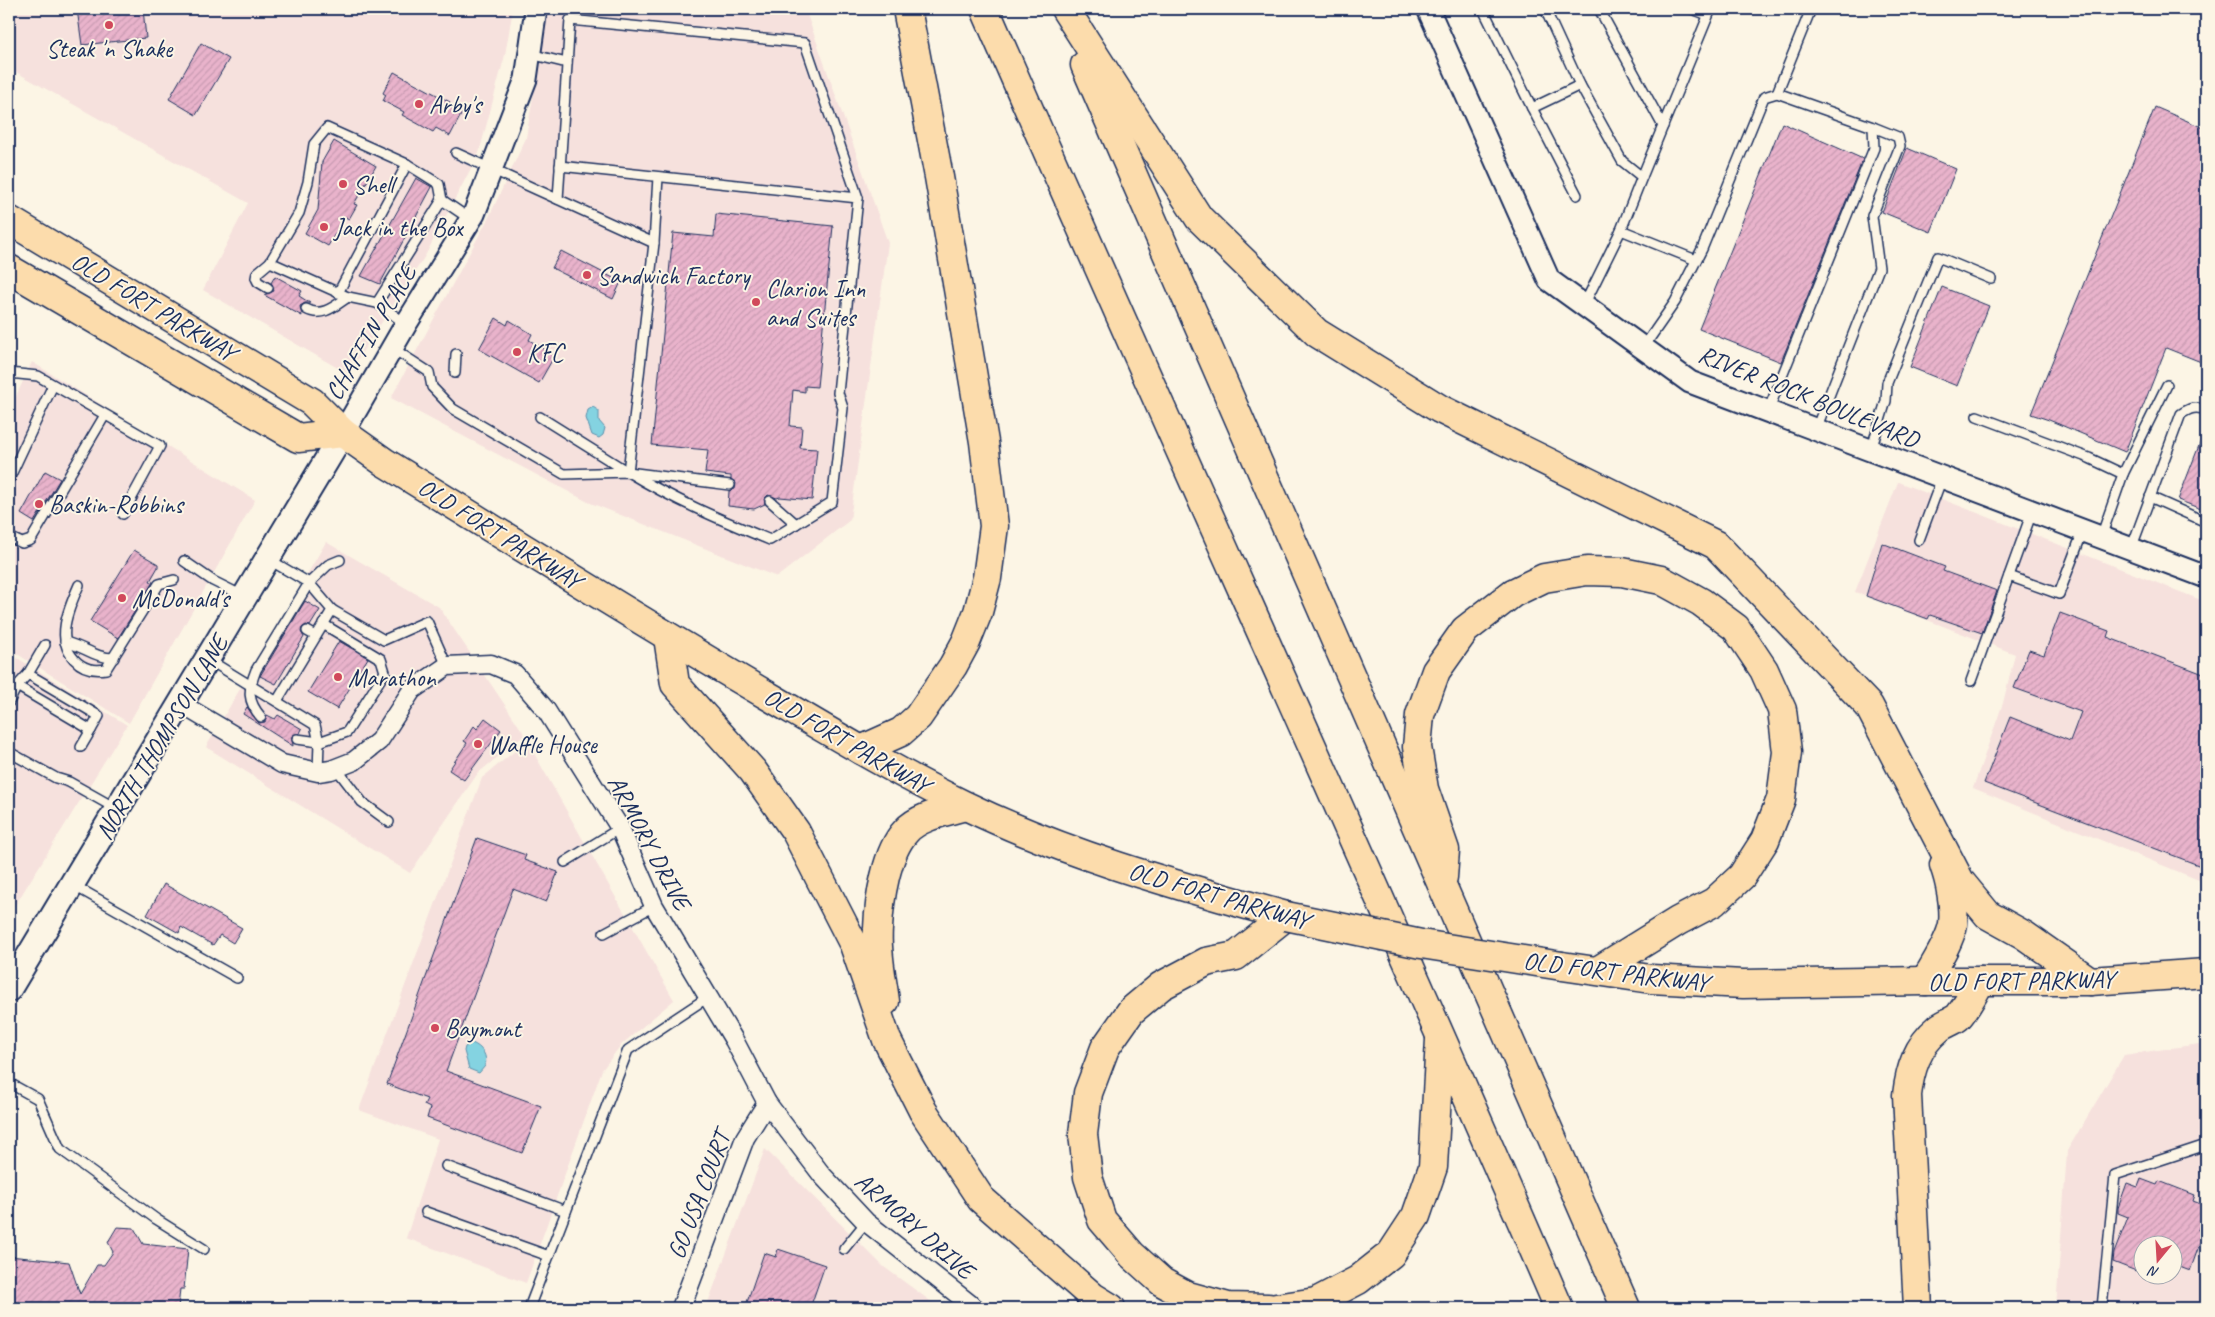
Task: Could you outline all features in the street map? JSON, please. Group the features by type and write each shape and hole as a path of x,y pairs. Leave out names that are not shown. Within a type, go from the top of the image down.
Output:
{"main road":[{"path":"861,750 901,732 918,717 954,666 978,612 987,578 994,526 984,442 907,9"},
{"path":"985,9 1126,334 1441,1033 1559,1308"},
{"path":"1060,9 1626,1308"},
{"path":"1064,9 1199,218 1317,334 1440,409 1716,544 1869,706 1921,804 1950,880 1953,924 1941,954 1925,981"},
{"name":"OLD FORT PARKWAY","path":"9,220 312,402 343,433 384,462 668,637 861,750 965,806 1034,836 1130,872 1286,916 1421,944 1651,978 1744,984 2090,981 2206,974"},
{"name":"OLD FORT PARKWAY","path":"9,269 298,438 343,433"},
{"name":"NORTH THOMPSON LANE","path":"9,989 343,433"},
{"path":"1442,888 1446,850 1424,789 1417,747 1420,715 1436,671 1465,630 1513,593 1544,578 1587,571 1622,572 1661,580 1701,602 1736,628 1764,670 1782,710 1787,752 1781,799 1765,840 1742,876 1714,902 1678,921 1599,970"},
{"path":"668,637 675,684 752,771 796,832 854,945 888,1040 923,1111 981,1199 1093,1297 1110,1308"},
{"path":"923,1111 885,1003 878,930 886,876 895,846 906,830 925,819 965,806"},
{"path":"1929,824 1960,881 1988,915 2024,935 2090,981"},
{"path":"1268,1308 1228,1307 1188,1296 1162,1282 1132,1255 1102,1220 1088,1177 1083,1134 1088,1093 1104,1048 1132,1011 1161,986 1206,962 1236,956 1286,916"},
{"path":"1918,1308 1907,1094 1909,1077 1914,1060 1927,1039 1938,1028 1957,1018 1981,981"},
{"path":"1276,1308 1316,1302 1358,1280 1391,1254 1416,1216 1433,1168 1441,1033"}],"street":[{"name":"CHAFFIN PLACE","path":"343,433 406,324 471,220 526,79 536,9"},
{"name":"RIVER ROCK BOULEVARD","path":"1428,9 1549,280 1690,382 2206,577"},
{"name":"ARMORY DRIVE","path":"447,666 491,664 515,674 546,710 620,828 654,906 734,1040 767,1103 822,1175 866,1222 975,1308"},
{"path":"181,704 282,764 318,772 354,761 379,741 412,690 447,666"},
{"name":"GO USA COURT","path":"681,1308 745,1138 767,1103"}],"lane":[{"path":"1482,9 1577,195"},
{"path":"1545,9 1580,85 1622,161 1642,177"},
{"path":"1599,9 1662,126"},
{"path":"1584,305 1621,230 1709,12 1692,9"},
{"path":"1777,94 1811,9"},
{"path":"540,417 666,495 770,540 832,502 843,408 838,393 858,198 805,43 570,20 558,199"},
{"path":"530,54 567,63"},
{"path":"1532,108 1580,85"},
{"path":"1643,348 1675,302 1696,260 1764,97 1777,94 1898,137 1900,146 1872,216 1879,268 1815,429"},
{"path":"1768,411 1874,148 1873,127"},
{"path":"268,288 258,282 256,278 257,272 270,262 298,213 308,182 314,144 327,128 407,164 438,184 442,200 471,220"},
{"path":"456,153 654,243"},
{"path":"338,293 407,164"},
{"path":"560,166 858,198"},
{"path":"628,472 654,243 658,177"},
{"path":"377,303 442,200"},
{"path":"1621,230 1696,260"},
{"path":"1871,450 1886,401 1887,383 1938,257 1991,279"},
{"path":"270,262 348,297 377,303 406,324"},
{"path":"306,309 312,312 324,312 348,297"},
{"path":"392,348 429,372 432,387 453,409 564,474 628,472 730,484"},
{"path":"455,373 456,354"},
{"path":"9,373 38,376 160,446 123,514"},
{"path":"9,479 52,385"},
{"path":"2009,576 2060,594 2167,385"},
{"path":"2131,549 2181,414 2189,408 2206,410"},
{"path":"9,537 22,543 31,540 105,415"},
{"path":"1977,416 2080,455 2123,474"},
{"path":"1919,540 1942,477"},
{"path":"2150,497 2206,522"},
{"path":"770,501 796,524"},
{"path":"1971,681 2032,512"},
{"path":"268,559 309,583 332,610 384,640 427,621 447,666"},
{"path":"184,560 212,581 245,598"},
{"path":"261,717 251,706 250,684 290,620 309,583 328,565 340,560"},
{"path":"79,585 66,623 66,651 78,664 93,671 106,668 114,658 159,584 174,580"},
{"path":"277,701 290,670 306,654 332,610"},
{"path":"297,738 319,742 347,732 384,672 381,659 323,624"},
{"path":"308,631 316,636"},
{"path":"65,642 75,644 100,657 114,658"},
{"path":"9,702 16,686 28,674 45,645"},
{"path":"297,649 306,654"},
{"path":"208,660 315,725 319,742 318,772"},
{"path":"28,674 99,716 81,747"},
{"path":"16,686 91,730"},
{"path":"9,752 56,778 69,782 118,810"},
{"path":"336,768 362,802 389,822"},
{"path":"565,862 620,828"},
{"path":"72,884 237,978"},
{"path":"604,933 654,906"},
{"path":"529,1308 628,1050 708,997"},
{"path":"9,1083 38,1099 60,1149 156,1219 204,1249"},
{"path":"2102,1308 2115,1175 2206,1146"},
{"path":"446,1166 566,1212"},
{"path":"426,1212 550,1256"},
{"path":"844,1249 866,1222"}],"shaded area":[{"path":"9,9 513,9 505,55 479,153 425,256 348,374 203,290 248,203 9,68"},
{"name":"Clarion Inn and Suites","path":"548,9 805,9 888,243 850,520 777,577 588,502 391,398 489,217 526,138"},
{"path":"32,362 255,500 129,723 9,649 9,411"},
{"path":"1898,482 2206,602 2206,883 1973,788 2003,703 2015,654 1855,592"},
{"path":"326,542 439,607 525,735 478,773 410,873 206,747"},
{"path":"9,653 127,725 9,915"},
{"path":"527,741 674,1000 621,1045 602,1070 526,1283 406,1238 438,1139 359,1110 482,778"},
{"path":"2206,1043 2206,1308 2056,1308 2067,1151 2124,1055"},
{"path":"765,1149 884,1267 940,1308 706,1308"}],"water":[{"path":"593,407 599,411 599,421 605,428 603,435 599,438 592,435 586,418 588,410"},
{"path":"472,1043 481,1049 486,1059 485,1066 479,1073 469,1069 464,1051 465,1047"}],"building":[{"path":"77,9 143,9 146,38 82,45"},
{"path":"201,43 229,59 196,115 169,99"},
{"name":"Arby's","path":"394,72 450,102 449,106 462,113 450,136 436,128 433,132 402,115 404,112 383,101 386,95 383,93"},
{"path":"2155,107 2206,129 2206,364 2166,348 2125,452 2031,414"},
{"path":"1782,123 1863,159 1781,362 1699,329"},
{"path":"334,141 376,166 354,204 357,205 349,219 345,217 328,246 305,233 318,210 322,162"},
{"path":"1907,148 1956,169 1931,232 1882,212"},
{"name":"Shell","path":"416,178 432,187 380,284 361,276"},
{"path":"716,214 833,226 817,387 805,386 805,392 793,390 790,426 802,427 800,448 817,449 812,500 777,498 768,495 764,499 765,504 754,509 728,506 729,491 735,489 736,483 731,479 731,476 705,473 708,450 652,445 673,233 714,237"},
{"name":"Sandwich Factory","path":"561,251 621,282 613,299 552,268"},
{"path":"275,276 302,291 299,296 310,303 300,306 302,316 264,295 274,291 271,283"},
{"path":"1942,287 1989,306 1957,386 1910,367"},
{"name":"KFC","path":"496,318 507,325 509,320 532,334 529,340 555,355 539,383 479,349"},
{"path":"2206,430 2206,511 2178,500"},
{"path":"45,471 60,479 34,522 21,514"},
{"path":"1882,543 1945,567 1943,571 1997,591 1982,633 1930,615 1928,619 1866,596"},
{"path":"134,550 158,564 158,567 150,581 153,582 118,638 90,621"},
{"path":"305,601 320,610 310,626 306,625 302,628 301,632 304,637 276,684 260,676"},
{"path":"2060,613 2109,631 2107,637 2206,675 2206,868 1984,783 2010,717 2070,741 2081,712 2014,688 2029,650 2044,655"},
{"path":"339,641 368,658 337,709 308,692"},
{"path":"247,707 259,723 265,722 267,715 275,719 278,715 302,729 300,733 292,736 293,746 243,714"},
{"path":"485,718 501,730 464,780 449,770 467,743 464,741 474,726 477,729"},
{"name":"Baymont","path":"477,838 526,855 524,860 558,872 546,902 513,889 446,1071 541,1106 522,1153 427,1118 430,1108 424,1105 427,1099 387,1084"},
{"path":"164,884 242,928 233,943 220,935 213,945 181,927 179,933 147,915"},
{"path":"2141,1179 2157,1185 2159,1181 2195,1195 2193,1201 2206,1206 2198,1230 2204,1232 2190,1271 2182,1268 2182,1234 2132,1234 2132,1269 2113,1262 2114,1253 2128,1217 2118,1213 2118,1208 2127,1183 2138,1187"},
{"path":"117,1227 134,1228 143,1244 188,1249 184,1289 180,1289 178,1308 20,1308 9,1306 9,1256 69,1262 80,1294 97,1265 104,1265 113,1252 108,1242"},
{"path":"778,1249 825,1265 810,1308 745,1308 764,1253 776,1257"}],"place":[{"name":"Steak 'n Shake","path":"109,25"},
{"name":"Arby's","path":"419,104"},
{"name":"Shell","path":"343,184"},
{"name":"Jack in the Box","path":"324,227"},
{"name":"Sandwich Factory","path":"587,275"},
{"name":"Clarion Inn and Suites","path":"756,302"},
{"name":"KFC","path":"517,352"},
{"name":"Baskin-Robbins","path":"39,504"},
{"name":"McDonald's","path":"122,598"},
{"name":"Marathon","path":"338,677"},
{"name":"Waffle House","path":"478,744"},
{"name":"Baymont","path":"435,1028"}]}
